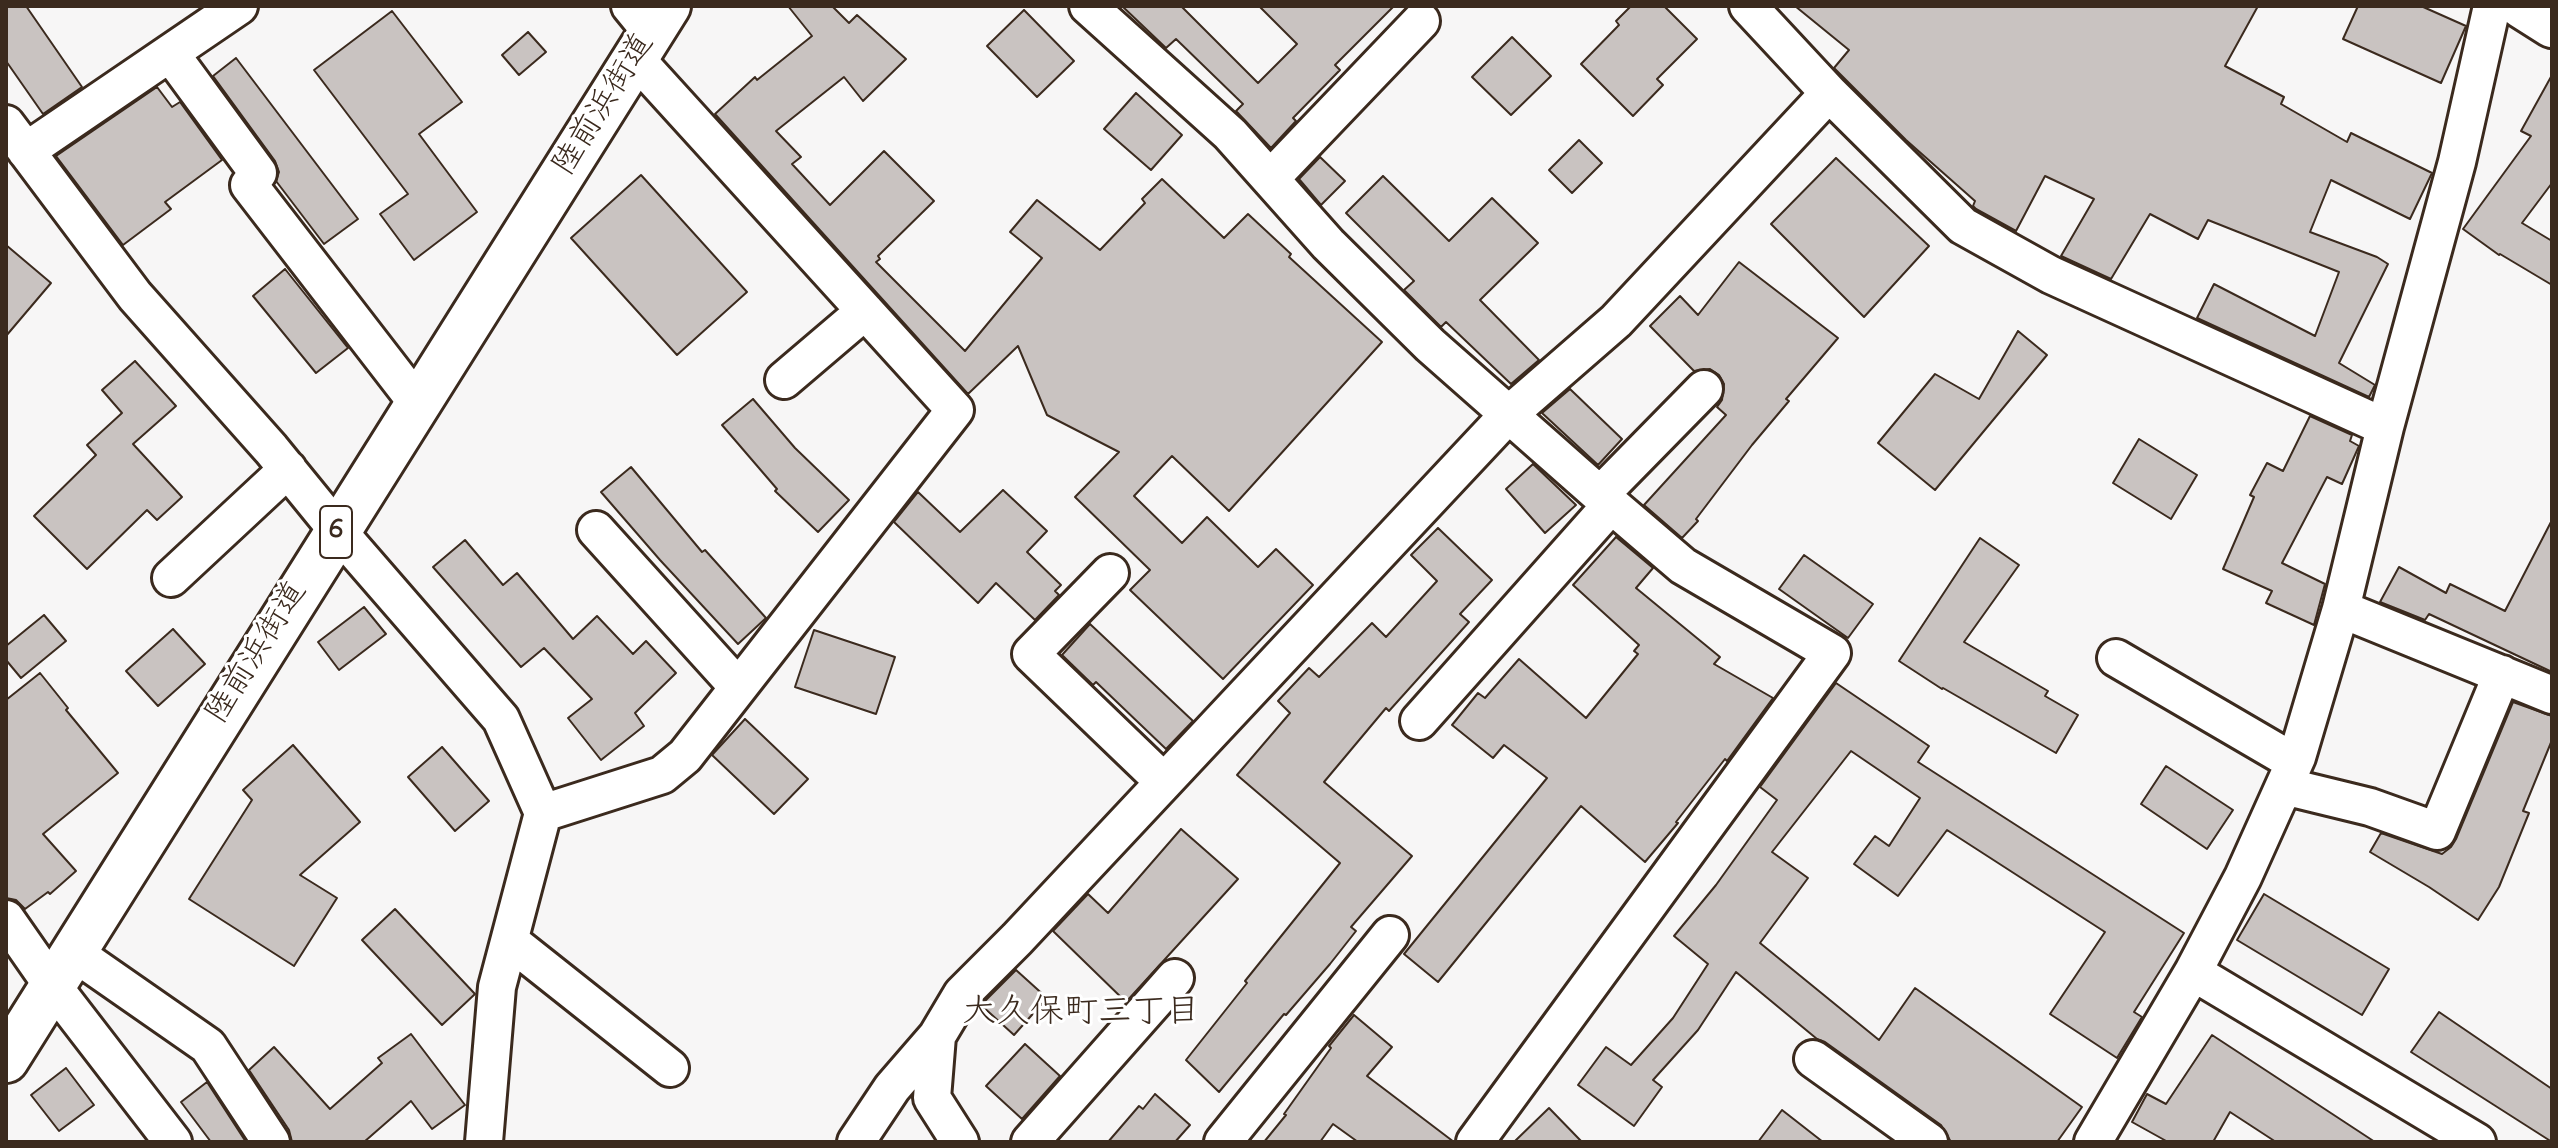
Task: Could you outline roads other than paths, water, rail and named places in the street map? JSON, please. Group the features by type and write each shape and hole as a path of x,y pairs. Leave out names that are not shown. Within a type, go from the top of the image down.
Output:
{"main road":[{"path":"2522,6 2552,25"},
{"name":"陸前浜街道","path":"6,1060 418,404 647,26"}],"street":[{"path":"239,6 170,53 16,138 135,296 288,469 501,719 543,813 497,987 484,1142"},
{"path":"1088,6 1230,134 1328,244 1430,345 1508,415 1683,566 1832,653 1487,1137"},
{"path":"1748,6 1829,93 1963,226 2051,275 2385,427"},
{"path":"2093,1142 2193,972 2243,877 2289,774 2341,609 2385,427 2457,162 2492,6"},
{"path":"1270,179 1421,21"},
{"path":"543,813 662,775 685,756 955,410 865,311 647,26"},
{"path":"170,53 258,173 249,185 418,404"},
{"path":"856,1142 892,1088 937,1036 962,994 1508,415 1616,321 1829,93"},
{"path":"784,380 865,311"},
{"path":"1419,721 1704,389"},
{"path":"171,578 288,469"},
{"path":"596,530 738,687"},
{"path":"1110,573 1031,654 1164,782"},
{"path":"2341,609 2552,695"},
{"path":"2116,658 2289,774 2437,831 2502,674"},
{"path":"7,922 63,969 208,1046 271,1142"},
{"path":"1223,1142 1390,935"},
{"path":"510,941 670,1068"},
{"path":"63,969 173,1142"},
{"path":"2193,972 2477,1142"},
{"path":"1030,1142 1175,978"},
{"path":"937,1036 932,1098 960,1142"},
{"path":"1813,1059 1929,1142"}],"district":[{"name":"大久保町三丁目","path":"1081,1015"}]}
